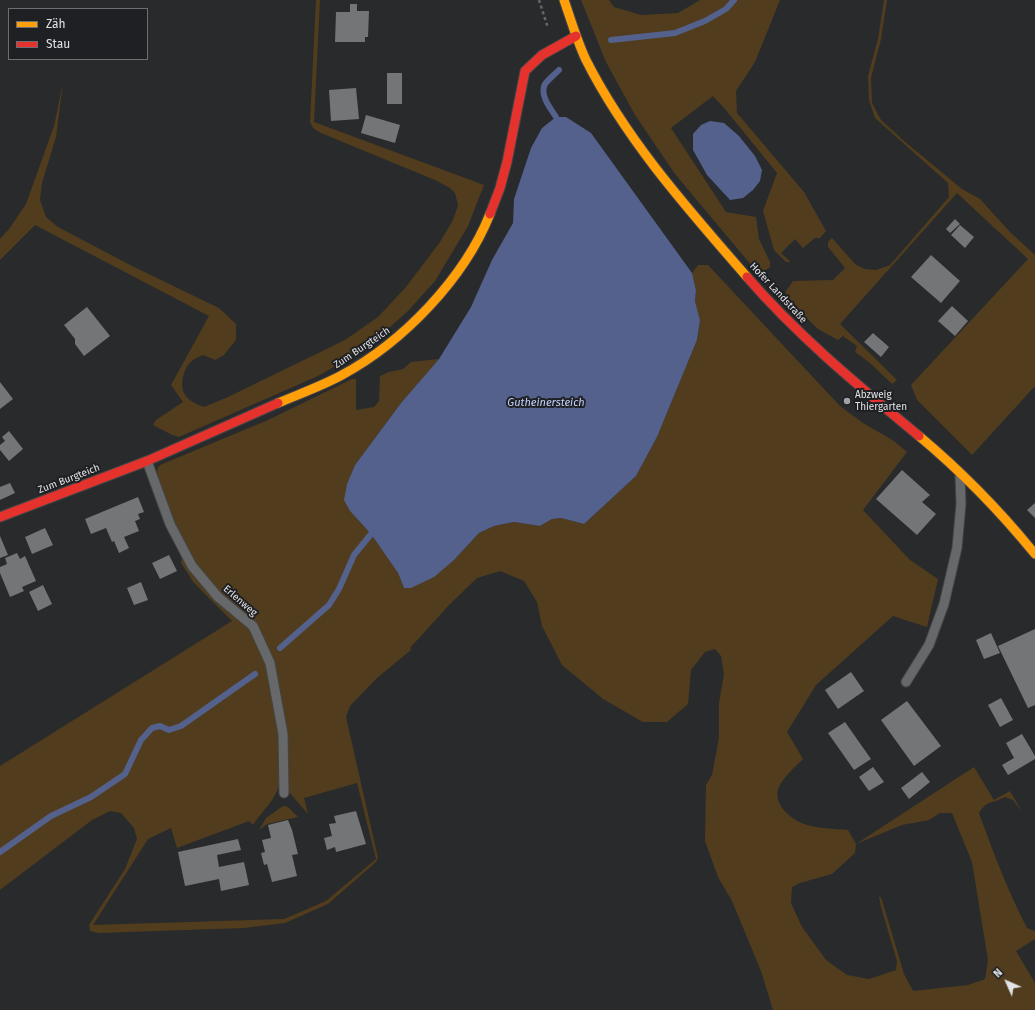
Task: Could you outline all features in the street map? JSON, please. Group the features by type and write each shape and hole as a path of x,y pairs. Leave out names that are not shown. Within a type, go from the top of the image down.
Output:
{"street":[{"name":"Hofer Landstraße","path":"564,0 576,36 601,87 648,160 692,213 764,297 809,342 960,472 1017,530 1035,554"},
{"name":"Zum Burgteich","path":"0,517 147,461 342,375 400,335 433,303 466,260 485,226 500,188 507,162 525,71 533,61 576,36"}],"lane":[{"name":"Erlenweg","path":"147,461 170,524 192,566 218,597 253,626 270,662 283,734 284,793"},
{"path":"906,682 929,644 944,604 957,548 961,504 960,472"}],"path":[{"path":"539,0 542,14 555,47"}],"shaded area":[{"path":"316,0 320,0 314,122 484,185 468,226 435,281 409,310 381,335 349,358 318,376 179,437 172,435 153,425 156,420 183,402 171,385 209,316 35,225 0,260 0,239 9,229 26,204 54,126 63,83 56,137 42,183 40,200 46,217 58,227 132,266 219,308 236,324 236,340 224,355 215,360 203,355 192,361 187,366 183,377 182,388 186,396 194,403 204,407 228,397 345,340 378,317 406,287 440,242 453,220 458,205 455,193 450,188 435,180 321,133 313,128 310,122"},
{"path":"581,0 609,0 614,7 641,15 678,13 700,0 780,0 755,62 736,91 737,113 804,192 826,231 820,238 815,238 803,248 795,239 781,253 791,262 786,262 774,250 763,211 777,173 713,96 671,128 726,212 756,217 759,239 770,262 770,267 762,273 757,272 675,174 635,115 606,62"},
{"path":"884,0 887,0 881,39 871,78 872,103 881,120 962,189 980,199 1010,232 1035,255 1035,386 972,455 917,400 911,385 1028,259 957,193 840,324 897,380 892,384 870,363 855,352 857,346 843,336 838,340 818,329 786,298 786,291 793,281 833,280 845,268 828,247 828,242 832,238 856,265 865,269 876,270 890,265 949,197 948,183 875,118 869,100 868,76 878,39"},
{"path":"698,265 708,265 840,406 863,423 894,441 907,452 863,510 910,560 938,579 927,627 893,616 816,685 787,732 803,759 779,786 777,795 778,800 786,813 799,822 810,826 848,830 856,844 974,767 994,800 1010,791 1022,812 1013,800 1005,797 988,804 979,813 1013,900 1027,928 1035,931 1035,939 1016,951 1035,983 1035,1010 773,1010 761,971 732,901 718,877 705,841 706,785 712,775 719,738 719,703 724,674 721,656 715,649 705,652 691,670 688,704 667,722 643,722 603,699 562,665 542,626 537,602 524,581 500,571 477,578 449,605 410,648 411,650 377,678 350,706 346,717 378,858 376,862 328,904 285,923 244,928 99,933 90,931 89,925 125,869 137,839 134,828 121,813 110,811 92,820 0,890 0,766 232,621 194,583 181,563 184,543 171,519 159,481 157,469 160,465 268,420 352,379 356,379 356,410 374,407 379,401 380,376 389,372 403,369 411,362 439,359 401,403 355,465 347,484 345,499 350,511 371,534 398,573 404,588 454,560 479,533 494,526 514,522 540,526 552,519 561,518 584,524 636,476 657,437 697,340 700,320 695,301 696,290 692,273","holes":["278,728 289,792 308,814 304,798 357,783 376,859 326,901 284,919 93,925 148,839 171,828 177,848 249,821 253,825 270,803 278,788 280,767","940,813 952,813 972,862 988,960 985,979 968,985 913,991 904,974 881,897 879,897 881,907 897,961 896,970 869,979 847,975 826,960 802,927 791,903 792,887 800,883 832,874 855,853 856,844 902,825 929,820"]},
{"path":"283,806 288,807 298,817 267,824 259,830 266,818"}],"water":[{"name":"Gutheinersteich","path":"556,117 566,117 591,133 692,273 696,290 695,301 700,320 697,340 657,437 636,476 584,524 561,518 552,519 540,526 514,522 494,526 479,533 454,560 434,577 411,588 404,588 398,573 371,534 350,511 344,500 347,484 355,465 401,403 439,359 471,307 492,260 513,223 514,199 531,148 542,128"},
{"path":"710,121 724,123 739,136 755,156 762,170 760,181 753,190 743,198 730,200 707,175 693,150 693,134 701,125"}],"building":[{"path":"350,4 357,4 357,11 369,11 368,37 365,37 365,42 335,42 336,12 350,12"},
{"path":"387,73 402,73 402,104 387,104"},
{"path":"356,88 359,119 331,121 329,90"},
{"path":"366,115 400,125 395,143 361,133"},
{"path":"955,219 960,224 950,233 946,229"},
{"path":"960,225 974,237 965,248 951,235"},
{"path":"931,255 960,281 941,303 911,277"},
{"path":"952,306 968,321 955,336 938,321"},
{"path":"87,307 110,336 84,356 75,344 75,339 64,325"},
{"path":"873,333 889,347 881,357 864,342"},
{"path":"0,382 13,399 0,409"},
{"path":"9,431 23,449 9,461 0,450 0,445 5,441 2,437"},
{"path":"902,470 930,495 922,502 936,514 917,535 876,499"},
{"path":"10,483 15,493 0,500 0,487"},
{"path":"138,497 144,512 138,514 140,519 135,521 139,531 124,537 129,548 119,553 106,528 91,534 85,519"},
{"path":"1035,503 1035,518 1027,510"},
{"path":"45,528 53,545 32,554 25,537"},
{"path":"0,536 8,555 0,558"},
{"path":"17,553 20,559 25,556 36,581 22,587 24,591 10,597 0,573 0,567 7,564 5,558"},
{"path":"169,555 177,571 160,579 152,563"},
{"path":"141,582 148,600 134,605 127,588"},
{"path":"43,585 52,604 38,611 29,592"},
{"path":"1035,629 1035,705 1028,708 998,646"},
{"path":"991,633 1000,653 984,659 976,640"},
{"path":"851,672 864,691 838,709 825,690"},
{"path":"1001,698 1013,720 1000,727 988,705"},
{"path":"907,701 941,746 914,766 881,720"},
{"path":"845,722 871,759 854,770 828,733"},
{"path":"1022,734 1035,756 1035,759 1008,775 1002,765 1014,758 1006,743"},
{"path":"873,767 884,782 869,791 859,777"},
{"path":"922,772 930,782 909,799 901,788"},
{"path":"356,811 366,844 336,852 335,847 327,850 324,838 332,836 329,824 336,823 334,816"},
{"path":"288,820 298,854 292,855 297,876 272,882 267,864 264,865 261,853 265,852 262,840 271,838 268,825"},
{"path":"238,839 241,850 217,855 219,867 244,862 249,885 221,891 219,879 185,886 178,852"}],"waterway":[{"path":"611,40 675,33 705,21 726,9 734,0"},
{"path":"556,117 546,102 543,93 545,84 559,70"},
{"path":"280,648 329,605 339,589 354,555 371,534"},
{"path":"0,852 51,816 91,797 125,774 141,740 152,728 160,726 169,730 181,726 255,674"}],"traffic: slow":[{"path":"564,0 586,60 620,119 681,200 747,277"},
{"path":"278,403 342,375 365,361 409,327 448,285 479,238 490,214"},
{"path":"919,436 980,492 1035,554"}],"traffic: jam":[{"path":"490,214 500,188 507,162 525,71 542,55 576,36"},
{"path":"747,277 808,340 852,380 919,436"},
{"path":"0,517 147,461 278,403"}],"place":[{"name":"Abzweig Thiergarten","path":"847,401"}]}
